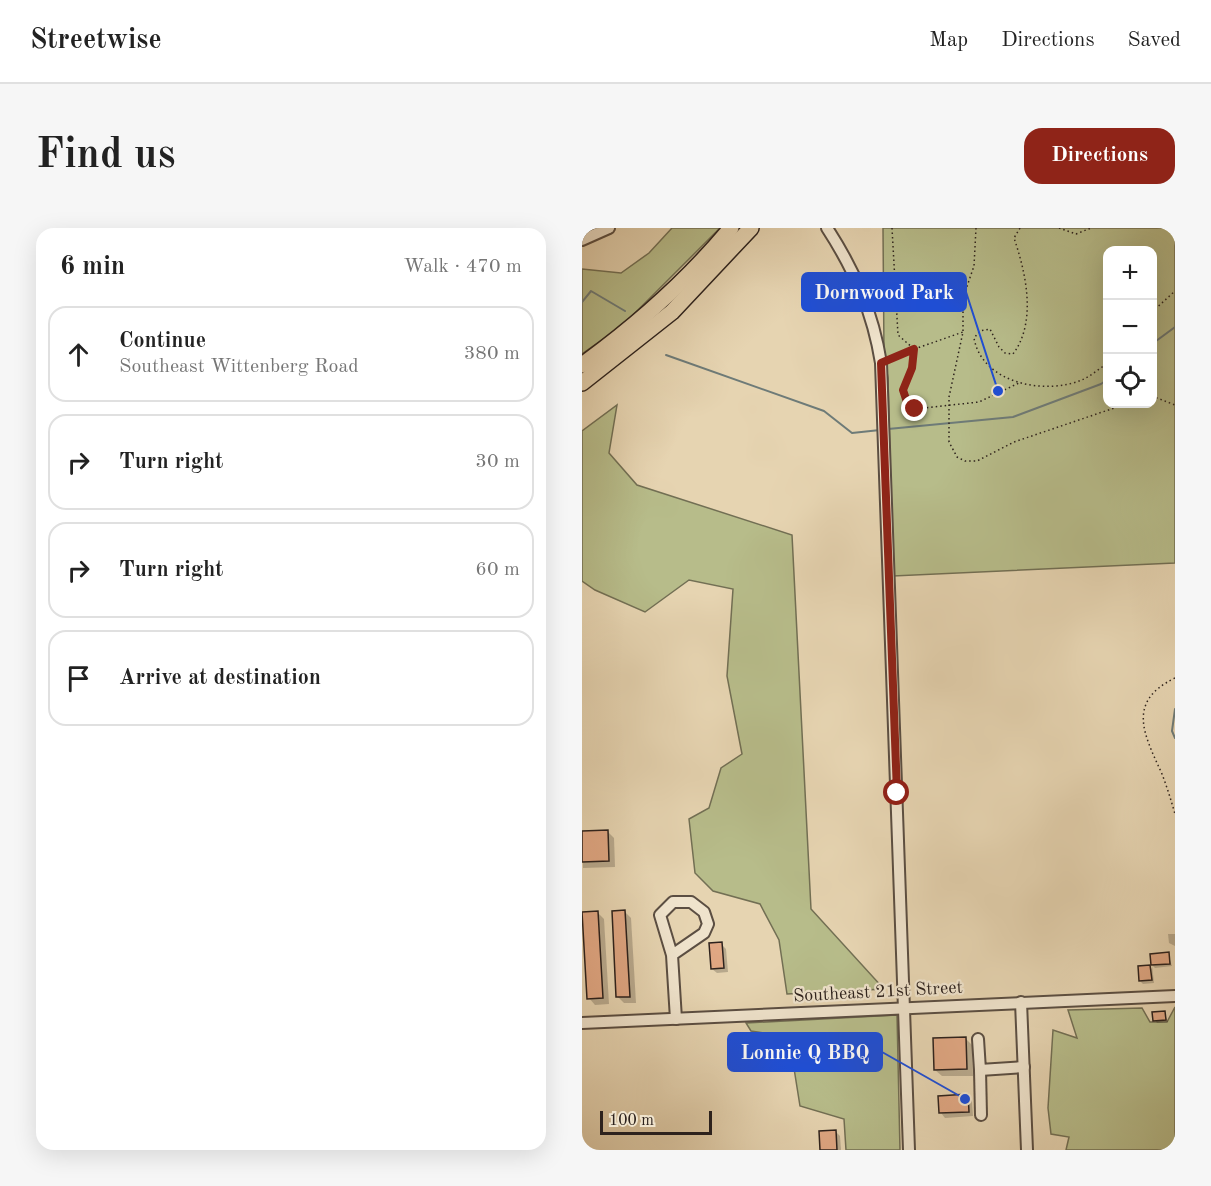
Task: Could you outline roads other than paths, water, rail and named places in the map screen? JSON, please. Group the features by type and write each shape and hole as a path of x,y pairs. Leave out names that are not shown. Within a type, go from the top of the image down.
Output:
{"highway":[{"path":"582,364 626,332 667,296 731,228"},
{"path":"582,383 672,312 751,228"}],"street":[{"path":"827,228 850,264 864,296 881,363 909,1150"},
{"path":"582,240 608,229"},
{"path":"672,954 704,933 708,924 704,912 691,902 673,902 660,915 672,954 676,1019"},
{"name":"Southeast 21st Street","path":"582,1023 1175,996"},
{"path":"1021,1002 1028,1150"},
{"path":"978,1039 981,1115"},
{"path":"980,1070 1024,1067"},
{"path":"1027,1136 1036,1150"}],"waterway":[{"path":"582,302 591,291 625,311"},
{"path":"1157,340 1175,327"},
{"path":"666,355 824,411 852,433 880,430"},
{"path":"888,429 1013,417 1103,383"},
{"path":"1175,709 1172,731 1175,738"}],"place":[{"name":"Dornwood Park","path":"998,391"},
{"name":"Lonnie Q BBQ","path":"965,1099"}]}
